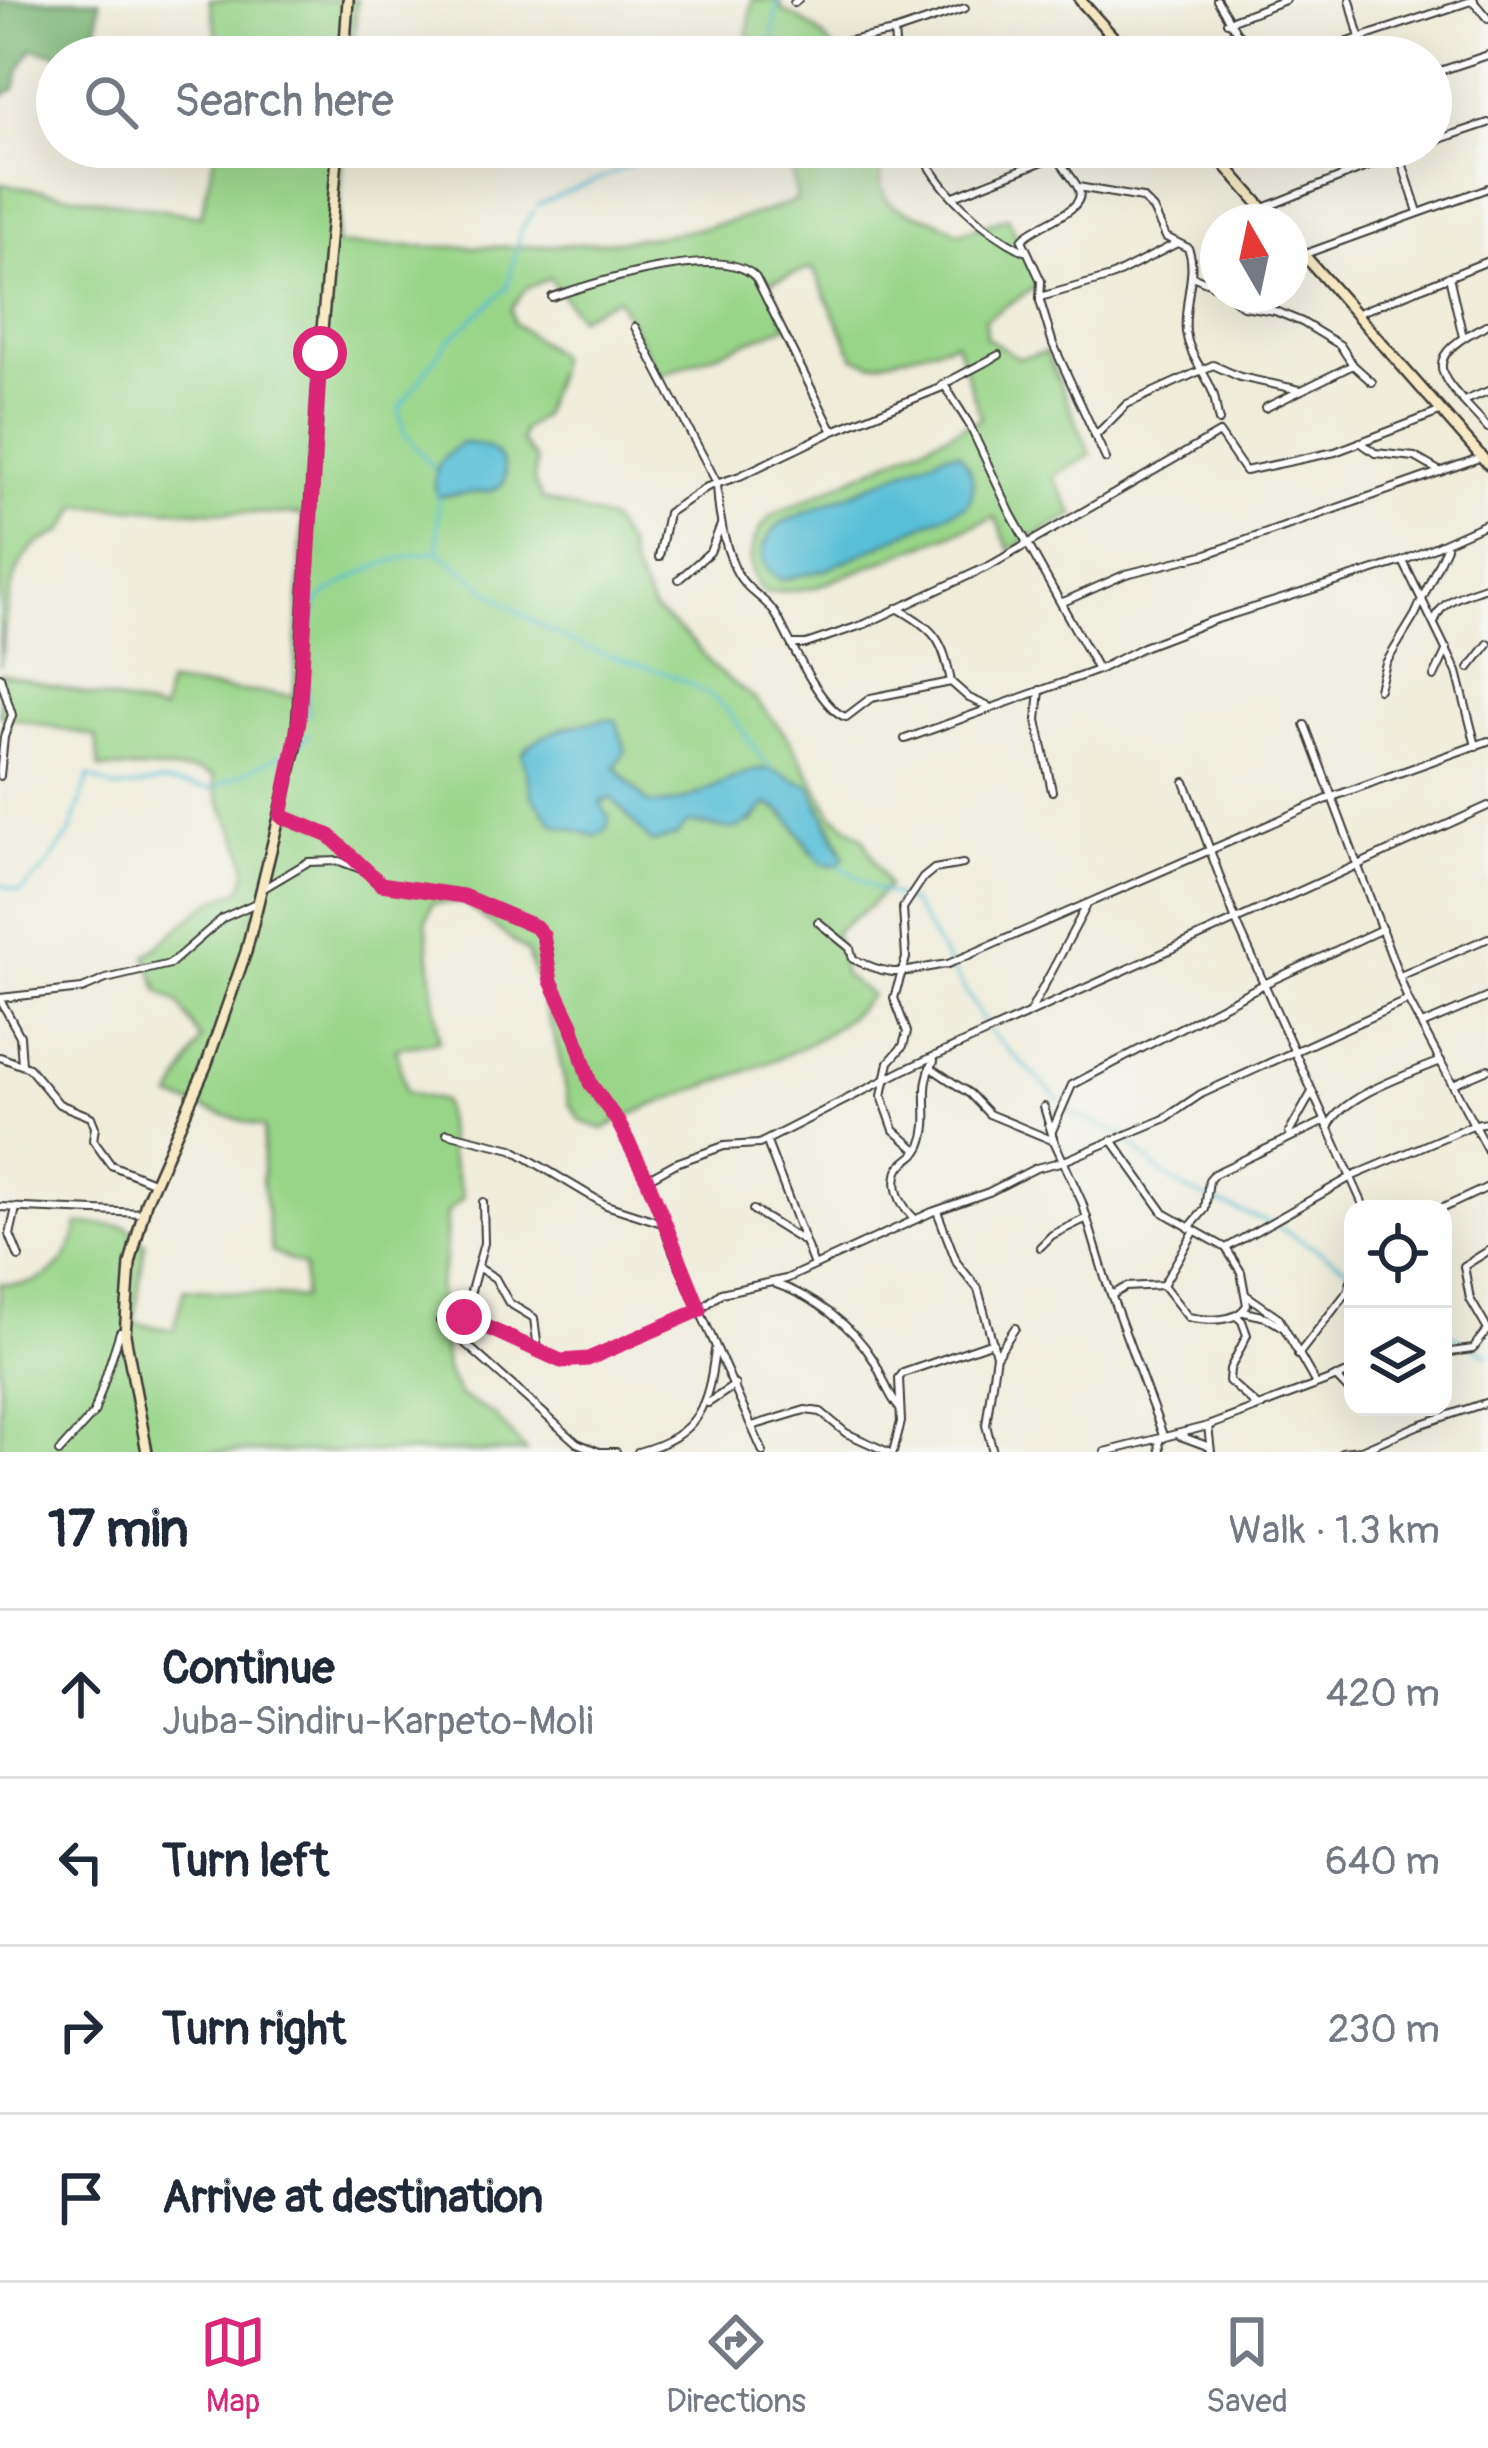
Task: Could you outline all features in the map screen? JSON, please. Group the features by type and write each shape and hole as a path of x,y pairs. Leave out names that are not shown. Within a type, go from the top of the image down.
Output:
{"main road":[{"path":"345,36 348,0"},
{"path":"1080,0 1112,36"},
{"path":"147,1452 125,1335 130,1264 143,1214 206,1066 246,952 281,816 299,721 336,168"},
{"path":"1227,168 1259,204"},
{"path":"1308,260 1485,460"}],"street":[{"path":"1216,0 1227,22 1244,36"},
{"path":"1227,22 1285,0"},
{"path":"1351,0 1358,36"},
{"path":"1373,36 1473,0 1488,19"},
{"path":"874,36 965,8"},
{"path":"894,32 894,36"},
{"path":"1452,67 1488,55"},
{"path":"1452,135 1488,123"},
{"path":"935,168 954,196 995,235 1027,253"},
{"path":"954,196 1025,168"},
{"path":"1063,168 1081,195 1078,202 1069,212 1023,235 1041,281 1040,298 1053,344 1106,459"},
{"path":"1273,204 1362,168"},
{"path":"1404,168 1418,212"},
{"path":"1076,186 1142,198 1153,209 1166,237 1188,248 1194,261 1186,295 1186,325 1192,356 1212,389 1219,421"},
{"path":"1308,252 1488,188"},
{"path":"1078,202 1099,193"},
{"path":"1040,298 1111,277 1180,242"},
{"path":"1356,314 1488,261"},
{"path":"552,297 670,266 710,262 742,266 756,278 827,424 836,430"},
{"path":"1192,276 1200,279"},
{"path":"1449,277 1463,337"},
{"path":"1277,312 1340,345 1372,382"},
{"path":"1488,324 1444,351 1440,367 1444,379 1488,428"},
{"path":"635,327 717,482 731,561 746,589 773,609 830,707 842,717 850,716 871,698 951,682"},
{"path":"659,557 668,513 717,482 740,476 999,355"},
{"path":"1095,436 1126,404 1217,365 1240,376 1300,390"},
{"path":"1265,408 1353,365"},
{"path":"941,385 969,424 995,483 1098,670"},
{"path":"1464,401 1488,391"},
{"path":"792,644 806,644 897,608 1029,544 1219,433 1245,471 1335,452 1442,411"},
{"path":"1360,442 1375,453 1415,457 1441,472"},
{"path":"1060,603 1126,574 1207,554 1485,460"},
{"path":"679,579 710,552 722,522"},
{"path":"904,739 1098,670 1143,646 1211,621 1403,560 1488,523"},
{"path":"1378,689 1386,663 1450,542"},
{"path":"1403,560 1465,693 1476,746"},
{"path":"1409,624 1433,617 1449,602 1488,586"},
{"path":"897,608 934,635 948,656 951,682 969,698 991,707"},
{"path":"1469,668 1488,644"},
{"path":"1434,677 1447,650"},
{"path":"0,677 12,716 4,737 0,776"},
{"path":"1040,690 1036,708 1052,791"},
{"path":"1305,725 1408,1000 1488,1151"},
{"path":"818,922 850,948 853,959 903,975 983,952 1332,796 1488,741"},
{"path":"1185,782 1236,921 1362,1200"},
{"path":"647,1179 676,1162 724,1146 760,1144 883,1080 1488,806"},
{"path":"281,816 330,836 381,884 463,896 536,927 543,935 551,981 572,1025 590,1083 618,1122 647,1179 763,1452"},
{"path":"264,888 308,862 339,861 364,870"},
{"path":"918,1151 894,1130 884,1106 883,1080 907,1032 895,1004 903,975 904,900 934,869 963,864"},
{"path":"22,1064 20,1036 0,998 82,989 170,964 223,918 260,902"},
{"path":"1030,1014 1088,904"},
{"path":"1053,1136 1072,1085 1264,984 1382,929"},
{"path":"1400,976 1488,938"},
{"path":"1422,1025 1488,997"},
{"path":"616,1452 577,1443 440,1322 464,1317 561,1361 588,1359 700,1310 734,1288 773,1283 1036,1168 1164,1119 1201,1094 1408,1000"},
{"path":"0,1057 22,1064 59,1104 92,1117 93,1140 111,1165 155,1183"},
{"path":"916,1220 902,1204 896,1178 898,1169 918,1151 928,1119 923,1089 936,1058"},
{"path":"1163,1285 1204,1209 1214,1174 1287,1136 1326,1124 1373,1090 1441,1061"},
{"path":"930,1067 970,1094 989,1114 1053,1136"},
{"path":"1453,1084 1488,1070"},
{"path":"1287,1136 1312,1091"},
{"path":"1043,1107 1087,1218 1161,1439 1160,1452"},
{"path":"1226,1248 1353,1176 1488,1122"},
{"path":"447,1133 512,1149 606,1205 662,1223"},
{"path":"1112,1140 1164,1213 1226,1248 1241,1272 1246,1295 1240,1314 1247,1335 1229,1369 1229,1381 1258,1407"},
{"path":"769,1145 813,1263"},
{"path":"1452,1204 1488,1187"},
{"path":"464,1317 485,1234 483,1202"},
{"path":"0,1207 143,1214"},
{"path":"16,1208 10,1235 19,1257"},
{"path":"753,1210 804,1241"},
{"path":"937,1211 956,1263 978,1289 993,1342 996,1355 986,1425 993,1452"},
{"path":"1040,1247 1052,1235 1087,1218"},
{"path":"1452,1352 1474,1349 1488,1330 1470,1299 1464,1266 1488,1251"},
{"path":"478,1268 495,1278 509,1303 534,1318 538,1351"},
{"path":"773,1283 793,1290 848,1327 877,1365 885,1393 900,1409"},
{"path":"1112,1295 1126,1287 1163,1285"},
{"path":"1163,1285 1188,1317 1240,1314 1266,1317 1286,1328"},
{"path":"1246,1295 1272,1310 1316,1384"},
{"path":"1298,1355 1344,1296"},
{"path":"996,1355 1015,1328"},
{"path":"59,1452 91,1419 120,1331"},
{"path":"752,1426 805,1410 821,1412 846,1433 890,1452 903,1373 993,1342"},
{"path":"707,1403 716,1347"},
{"path":"1105,1452 1208,1426 1344,1374"},
{"path":"1336,1377 1344,1385"},
{"path":"638,1452 659,1449 707,1403 735,1385"},
{"path":"1342,1452 1373,1446 1488,1402"},
{"path":"1208,1426 1211,1450"},
{"path":"1174,1436 1192,1438 1211,1450"}],"green space":[{"path":"0,0 100,0 96,36 36,36 36,50 20,69 15,89 0,97"},
{"path":"209,0 357,0 354,36 217,36"},
{"path":"752,0 779,0 784,12 822,36 748,36"},
{"path":"211,168 342,168 336,245 511,247 628,240 685,231 797,200 791,168 880,168 888,201 959,233 1008,217 1039,285 985,319 986,337 1019,358 1046,352 1091,455 1053,476 1074,515 1009,549 995,517 814,588 765,593 753,574 751,553 758,533 773,515 981,418 956,342 872,364 854,357 813,268 769,282 787,326 659,376 617,298 578,317 550,278 526,289 511,309 514,323 556,354 542,416 523,430 521,441 536,461 534,482 542,499 610,520 627,546 654,610 692,641 717,671 755,699 788,737 833,815 863,838 888,886 835,932 844,975 871,995 845,1020 781,1058 603,1129 582,1122 569,1103 527,952 464,903 432,903 426,921 439,1041 396,1048 406,1092 443,1101 450,1156 463,1197 447,1213 445,1261 438,1286 446,1370 460,1396 494,1415 527,1452 0,1452 0,1283 30,1282 53,1272 69,1252 78,1224 126,1226 145,1243 134,1323 174,1330 184,1289 303,1298 304,1267 272,1252 262,1179 264,1128 172,1098 201,1039 178,1003 159,991 146,956 210,902 241,890 245,875 242,847 213,776 199,771 99,768 96,737 0,715 0,673 163,712 167,684 294,696 303,515 78,506 61,531 32,549 16,574 0,667 0,184 201,216","holes":["604,720 621,758 615,766 648,803 663,804 742,774 763,769 776,772 810,785 842,849 810,852 787,817 766,804 752,823 717,825 663,817 612,798 600,803 589,834 554,824 532,796 529,746 564,727"]}],"water":[{"path":"462,443 494,452 503,465 504,483 492,491 437,496 439,465"},
{"path":"958,452 972,477 967,505 828,569 780,580 766,566 765,545 781,523"},
{"path":"616,720 626,751 615,767 648,803 677,802 742,774 770,770 810,785 844,858 837,865 823,864 785,814 767,804 739,827 688,823 676,836 652,843 612,798 600,802 609,817 607,829 596,836 554,824 532,796 522,753 549,734"}],"waterway":[{"path":"773,36 778,0"},
{"path":"537,205 625,168"},
{"path":"434,469 404,433 399,409 445,344 507,288 522,228 534,211"},
{"path":"438,493 438,549"},
{"path":"308,630 317,601 345,582 390,562 438,551 544,628 699,688 730,714 771,769"},
{"path":"306,659 308,716"},
{"path":"299,745 310,734"},
{"path":"0,884 19,892 44,870 70,833 89,776 116,789 162,782 211,789 291,750"},
{"path":"838,865 874,888 912,903 991,1033 1061,1101"},
{"path":"1067,1108 1123,1135 1186,1190 1273,1224 1344,1266"},
{"path":"1452,1335 1488,1355"}],"route":[{"path":"320,353 299,721 281,816 330,836 381,884 474,899 524,920 543,935 551,981 572,1025 590,1083 618,1122 647,1179 700,1310 588,1359 572,1361 561,1361 464,1317"}]}
